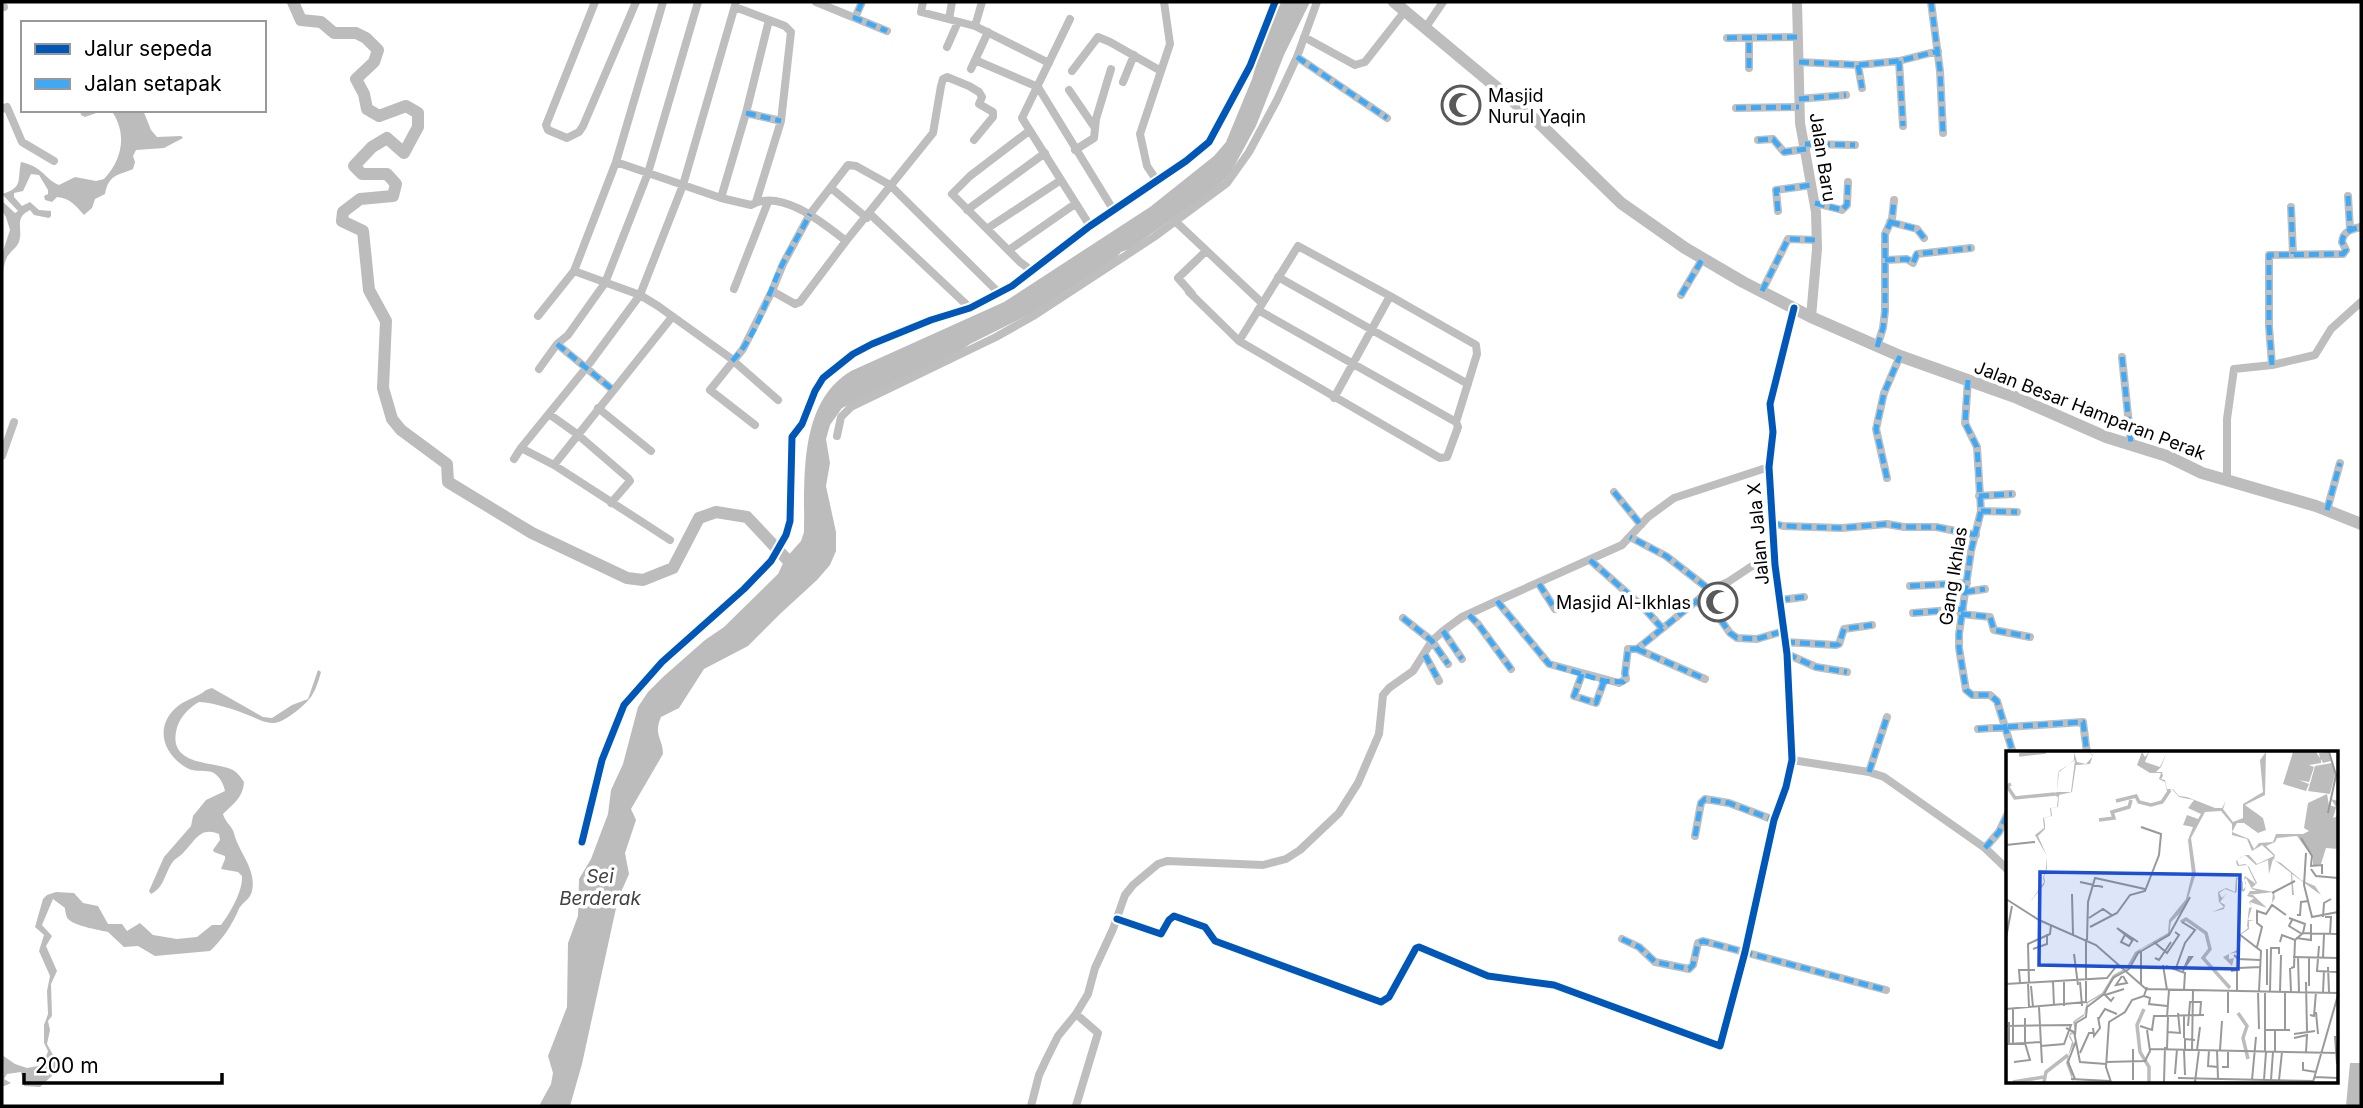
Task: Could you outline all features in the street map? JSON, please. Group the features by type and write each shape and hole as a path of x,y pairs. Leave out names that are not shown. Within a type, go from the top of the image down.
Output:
{"main road":[{"name":"Jalan Besar Hamparan Perak","path":"1394,2 1548,131 1604,187 1648,223 1762,291 1811,317 1900,356 2015,397 2106,436 2227,480 2327,510 2361,524"}],"street":[{"path":"595,2 546,125 548,130 568,138 579,132 583,126 635,4 626,2"},
{"path":"538,316 574,271 616,162 663,2"},
{"path":"539,369 557,344 568,335 605,283 648,173 698,2"},
{"path":"816,2 887,31"},
{"path":"855,18 862,2"},
{"path":"923,2 921,12 975,26 1049,63"},
{"path":"947,47 953,21 952,2"},
{"path":"975,26 982,2"},
{"path":"1157,181 1147,166 1140,134 1170,44 1164,2"},
{"path":"582,842 602,760 624,705 662,662 744,589 771,561 786,535 790,521 792,437 802,424 823,378 853,354 872,344 931,320 970,308 999,293 1209,142 1250,66 1275,2"},
{"path":"836,436 841,417 850,407 996,337 1035,315 1175,222 1227,183 1249,152 1297,57 1317,2"},
{"path":"1426,27 1443,2"},
{"name":"Jalan Baru","path":"1797,2 1799,103 1815,204 1817,240 1811,317"},
{"path":"1931,2 1938,51 1943,133"},
{"path":"514,459 640,296 683,185 735,4 791,32 781,121 756,202"},
{"path":"1304,37 1355,65 1360,65 1405,10"},
{"path":"1070,19 1029,107 1023,114 1029,131 1090,226"},
{"path":"721,198 769,20"},
{"path":"988,32 973,64 1038,87 1114,211"},
{"path":"1727,38 1798,37"},
{"path":"1072,71 1097,38 1107,40 1161,71"},
{"path":"1749,39 1749,68"},
{"path":"1799,62 1858,65 1899,61 1938,51"},
{"path":"1123,82 1134,55"},
{"path":"1297,57 1387,118"},
{"path":"1899,61 1903,126"},
{"path":"1858,65 1862,88"},
{"path":"1075,150 1094,138 1111,69"},
{"path":"772,291 795,304 799,303 933,133 941,86 943,79 947,77 979,92 982,97 979,104 993,112 993,117 975,141"},
{"path":"1069,90 1095,128"},
{"path":"1736,108 1799,103 1846,95"},
{"path":"2,109 7,107 22,142 54,161"},
{"path":"746,113 781,121"},
{"path":"1029,131 980,167 953,193 967,210 1032,271"},
{"path":"1758,140 1775,140 1779,149 1784,152 1806,146 1855,145"},
{"path":"967,210 1045,153"},
{"path":"616,162 721,198 751,205 756,202 777,201 810,214 846,241"},
{"path":"755,425 711,391 743,349 810,214 850,164 890,185 999,293"},
{"path":"988,228 1061,180"},
{"path":"1778,211 1776,190 1811,180"},
{"path":"1815,204 1842,210 1847,205 1848,182"},
{"path":"831,188 868,216 970,308"},
{"path":"2347,196 2350,229"},
{"path":"1877,347 1884,320 1885,234 1894,200"},
{"path":"734,289 768,202"},
{"path":"1009,250 1075,204"},
{"path":"2291,207 2293,254"},
{"path":"1175,222 1260,306 1353,364 1456,422"},
{"path":"1890,222 1917,229 1924,238"},
{"path":"2272,365 2268,258 2273,255 2343,254 2346,250 2342,239 2350,229 2361,227"},
{"path":"1762,291 1788,239 1817,240"},
{"path":"1206,251 1178,278 1239,341 1440,458 1447,457 1458,427 1456,422 1477,354 1476,345 1298,246 1239,341"},
{"path":"1885,260 1907,259 1913,263 1919,254 1971,248"},
{"path":"1681,295 1703,258"},
{"path":"574,271 640,296 658,306 729,357 778,400"},
{"path":"1278,276 1468,383"},
{"path":"1334,398 1390,296"},
{"path":"2227,480 2227,419 2234,369 2272,365 2315,355 2331,329 2361,302"},
{"name":"Jalan Jala X","path":"1117,919 1161,934 1174,916 1205,927 1215,941 1381,1002 1389,998 1419,947 1488,976 1554,985 1720,1046 1745,952 1774,820 1792,760 1787,654 1775,565 1769,467 1773,432 1770,404 1794,308"},
{"path":"554,465 672,317"},
{"path":"557,344 613,390"},
{"path":"1887,478 1876,429 1885,393 1900,356"},
{"path":"2122,357 2131,444"},
{"name":"Gang Ikhlas","path":"1968,380 1965,423 1977,447 1980,511 1962,612 1959,648 1966,690 1972,695 1990,695 1994,698 2012,751"},
{"path":"598,408 651,451"},
{"path":"549,414 628,478 630,481 611,503"},
{"path":"2,456 14,422"},
{"path":"521,448 554,465 670,540"},
{"path":"2327,510 2340,463"},
{"path":"1031,1106 1039,1075 1058,1036 1088,994 1095,968 1125,895 1133,885 1158,864 1176,860 1263,865 1286,859 1300,850 1339,813 1358,783 1379,734 1381,703 1385,691 1413,671 1432,641 1443,631 1497,601 1617,549 1640,525 1674,498 1769,467"},
{"path":"1614,492 1640,525"},
{"path":"1979,496 2012,494"},
{"path":"1980,511 2017,512"},
{"path":"1772,523 1783,526 1842,528 1887,524 1936,527 1976,535"},
{"path":"1631,536 1666,556 1710,590"},
{"path":"1590,560 1643,607 1662,628"},
{"path":"1637,649 1710,590 1752,566 1775,565"},
{"path":"1539,584 1555,609"},
{"path":"1910,586 1985,589"},
{"path":"1780,600 1804,597"},
{"path":"1497,601 1546,662 1604,681 1619,683 1626,679 1626,651 1629,648 1637,649 1706,680"},
{"path":"1697,602 1718,616 1737,638 1757,639 1784,631"},
{"path":"1913,613 1962,612 1990,617 1994,630 2030,637"},
{"path":"1469,615 1511,669"},
{"path":"1403,618 1432,641 1448,664"},
{"path":"1785,642 1836,645 1839,644 1844,629 1872,625"},
{"path":"1443,631 1462,659"},
{"path":"1787,654 1816,667 1847,672"},
{"path":"1425,655 1439,681"},
{"path":"1582,674 1574,696 1595,707 1604,681"},
{"path":"1869,772 1887,717"},
{"path":"1978,729 2083,722 2087,751"},
{"path":"1792,760 1869,772 1884,777 1985,848 2006,868"},
{"path":"1695,836 1701,803 1705,799 1729,803 1774,820"},
{"path":"1985,848 1999,832 2006,817"},
{"path":"1622,939 1639,947 1654,962 1689,969 1693,965 1700,941 1886,990"},
{"path":"1076,1014 1098,1032 1076,1106"}],"water":[{"name":"Sei Berderak","path":"1281,2 1310,2 1284,55 1256,126 1229,176 1130,249 1121,252 1114,261 1046,306 970,344 954,356 842,408 830,425 826,439 830,463 826,486 836,532 836,551 830,565 817,580 748,646 704,669 679,708 661,717 658,732 663,754 631,809 636,820 625,853 629,874 618,899 582,1064 570,1106 539,1106 551,1084 553,1073 548,1056 567,1007 568,943 578,916 579,879 591,859 608,814 611,790 623,764 638,707 663,677 724,627 778,574 785,559 801,541 804,532 808,443 821,402 834,385 851,371 1004,302 1150,207 1214,156 1226,142 1252,79 1263,41"},
{"path":"80,112 99,112 85,117"},
{"path":"108,112 144,112 157,137 183,138 164,148 136,150 133,169 111,179 105,194 95,199 92,208 84,215 66,199 57,197 52,202 45,200 44,196 48,194 48,190 39,175 31,174 23,191 14,193 14,197 22,206 30,202 39,210 51,211 51,216 49,218 34,215 30,210 25,213 20,221 20,239 7,257 2,278 2,254 10,230 2,211 2,201 15,213 18,211 2,194 17,186 21,162 39,170 59,185 75,177 96,181 104,179 115,164 120,147 120,130 113,113"},
{"path":"318,670 321,672 312,696 281,721 271,723 224,707 199,702 184,714 177,727 176,742 185,756 231,769 238,773 244,782 240,797 223,814 250,870 253,886 250,896 240,906 223,937 210,951 155,956 138,946 124,947 108,932 71,921 67,918 65,908 53,899 42,925 52,936 46,946 57,971 51,984 52,1016 48,1021 50,1030 47,1044 57,1062 57,1071 40,1087 24,1086 21,1072 7,1074 4,1079 11,1083 2,1087 2,1055 27,1068 38,1066 48,1051 44,1043 44,1025 48,1014 47,991 50,976 39,951 44,935 35,927 43,899 47,895 56,892 74,893 83,903 98,906 108,924 122,924 127,931 140,923 153,935 177,939 197,937 212,925 221,925 235,902 242,876 238,872 221,869 225,856 214,852 220,840 219,834 212,832 198,836 173,861 159,888 151,894 149,891 164,857 191,826 193,816 206,800 225,791 214,773 190,769 172,755 164,739 164,730 170,714 181,704 212,688 263,717 272,718 292,705 308,699"},
{"path":"2350,1063 2361,1063 2361,1106 2346,1106"}],"waterway":[{"path":"293,2 301,20 321,22 334,33 356,33 366,38 378,50 374,62 356,79 364,94 367,109 379,116 406,106 418,113 418,127 404,153 387,138 372,147 354,166 362,174 387,174 396,184 393,196 360,199 343,212 342,221 363,231 369,290 386,321 383,388 392,419 401,430 447,464 448,482 532,533 627,578 643,580 673,568 699,518 716,512 747,517 796,569"}],"marked path":[{"path":"862,2 855,18 887,31"},
{"path":"1931,2 1940,71 1943,133"},
{"path":"1727,38 1798,37"},
{"path":"1749,39 1749,68"},
{"path":"1799,62 1858,65 1899,61 1938,51"},
{"path":"1297,57 1387,118"},
{"path":"1899,61 1903,126"},
{"path":"1858,65 1862,88"},
{"path":"1799,99 1846,95"},
{"path":"1736,108 1799,107"},
{"path":"746,113 781,121"},
{"path":"1758,140 1773,139 1784,152 1806,149"},
{"path":"1805,144 1855,145"},
{"path":"1815,203 1842,210 1847,205 1848,182"},
{"path":"1778,211 1776,190 1812,185"},
{"path":"2348,196 2350,229"},
{"path":"1877,347 1885,311 1885,234 1892,219 1894,200"},
{"path":"2291,207 2293,254"},
{"path":"732,361 749,339 783,263 810,214"},
{"path":"1890,222 1917,229 1924,238"},
{"path":"2272,365 2269,255 2343,254 2346,250 2342,242 2344,235 2361,227"},
{"path":"1762,291 1788,239 1817,240"},
{"path":"1885,260 1907,259 1913,263 1917,254 1971,248"},
{"path":"1681,295 1703,258"},
{"path":"557,344 613,390"},
{"path":"1887,478 1876,429 1884,393 1900,356"},
{"path":"2122,357 2131,444"},
{"path":"1968,380 1965,423 1977,447 1981,511 1971,551 1959,648 1966,690 1972,695 1990,695 1997,701 2012,751"},
{"path":"2327,510 2340,463"},
{"path":"1614,492 1641,525"},
{"path":"1979,496 2012,494"},
{"path":"1981,511 2017,512"},
{"path":"1772,523 1783,526 1842,528 1887,524 1936,527 1976,535"},
{"path":"1497,601 1549,664 1604,681 1623,682 1626,679 1628,649 1637,649 1710,590 1666,556 1630,537"},
{"path":"1590,560 1643,607 1662,628"},
{"path":"1910,586 1967,583"},
{"path":"1539,584 1555,609"},
{"path":"1965,592 1985,589"},
{"path":"1780,600 1804,597"},
{"path":"1697,602 1718,616 1737,638 1757,639 1784,631"},
{"path":"1913,613 1963,609"},
{"path":"1961,614 1990,617 1994,630 2030,637"},
{"path":"1469,615 1511,669"},
{"path":"1403,618 1432,641 1448,664"},
{"path":"1785,642 1836,645 1839,644 1844,629 1872,625"},
{"path":"1443,631 1462,659"},
{"path":"1637,649 1705,679"},
{"path":"1787,654 1816,667 1847,672"},
{"path":"1425,655 1439,681"},
{"path":"1582,674 1574,696 1596,703 1604,681"},
{"path":"1869,772 1887,717"},
{"path":"1978,729 2083,722 2087,751"},
{"path":"1695,836 1701,803 1705,799 1729,803 1774,820"},
{"path":"1985,848 1999,832 2006,817"},
{"path":"1622,939 1639,947 1655,962 1689,969 1693,965 1698,943 1703,941 1886,990"}],"cycle path":[{"path":"582,842 602,760 624,705 662,662 744,589 771,561 786,535 790,521 792,437 802,424 823,378 853,354 872,344 931,320 970,308 1012,286 1090,226 1186,161 1209,142 1250,66 1275,2"},
{"path":"1117,919 1161,934 1174,916 1205,927 1215,941 1381,1002 1389,997 1419,947 1488,976 1554,985 1720,1046 1745,952 1774,820 1792,760 1787,654 1775,565 1769,467 1773,432 1770,404 1794,308"}],"place":[{"name":"Masjid Nurul Yaqin","path":"1461,105"},
{"name":"Masjid Al-Ikhlas","path":"1718,602"}]}
